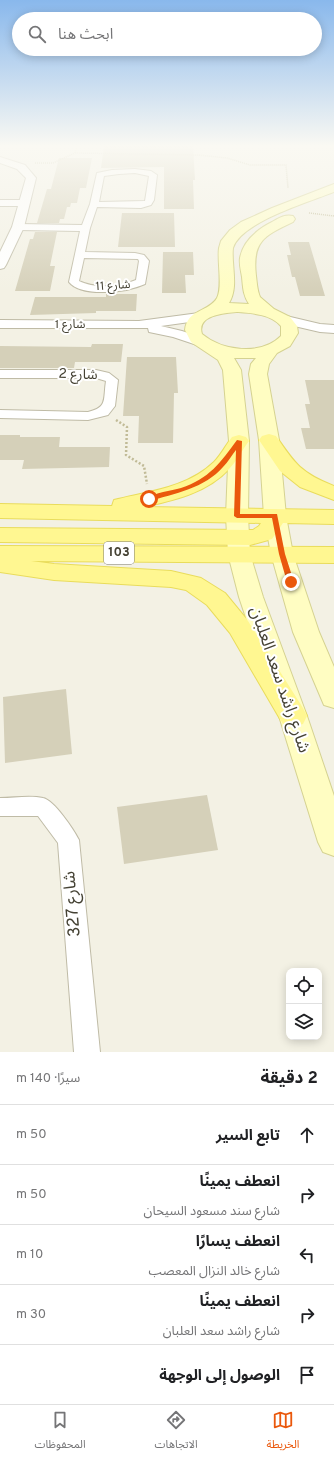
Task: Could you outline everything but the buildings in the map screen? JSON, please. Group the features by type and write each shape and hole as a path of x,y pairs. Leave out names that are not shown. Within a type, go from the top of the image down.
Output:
{"main road":[{"path":"204,315 223,301 226,294 224,254 228,241 239,229 256,219 319,194"},
{"path":"334,200 304,212 267,230 257,238 247,256 250,294 255,302 289,326 290,333 260,364 258,374 269,440 275,516 281,547 306,632 334,697"},
{"path":"204,315 222,308 237,307 253,308 275,315"},
{"name":"شارع راشد سعد العلبان","path":"204,315 194,323 193,330 196,337 225,357 232,370 239,441 237,516 238,545 250,597 293,716 334,842"},
{"path":"209,346 243,353 279,345"},
{"path":"269,440 287,467 307,483 334,494"},
{"path":"84,512 149,499 185,488 208,476 220,467 239,441"},
{"path":"0,511 334,517"},
{"path":"0,535 238,545 261,536 269,531 275,516"},
{"path":"281,547 334,541"},
{"name":"103","path":"0,553 238,545 281,547 334,556"},
{"path":"0,564 54,572 171,579 193,584 216,599 239,627 293,716"}],"street":[{"path":"0,265 3,252 18,227 26,194"},
{"name":"شارع 11","path":"81,255 141,257 144,261 141,282 136,285 124,287 89,288 79,286 74,282 81,255 85,228 96,194"},
{"name":"شارع 11","path":"94,204 141,205 148,203 151,194"},
{"path":"0,203 24,203"},
{"path":"18,227 85,228"},
{"name":"شارع 1","path":"0,324 139,325 204,315"},
{"path":"275,315 327,329"},
{"name":"شارع 1","path":"139,325 177,334 209,346"},
{"path":"279,345 327,329"},
{"name":"شارع 2","path":"0,374 96,374 106,376 112,380 109,406 103,412"},
{"path":"0,414 88,416 103,412"},
{"name":"شارع 327","path":"0,807 43,807 68,840 87,1052"}],"path":[{"path":"304,212 334,216"},
{"path":"103,412 127,426 126,455 144,466 149,499"}],"route":[{"path":"149,499 185,488 208,476 220,467 239,441 237,516 275,516 282,554 291,582"}]}
